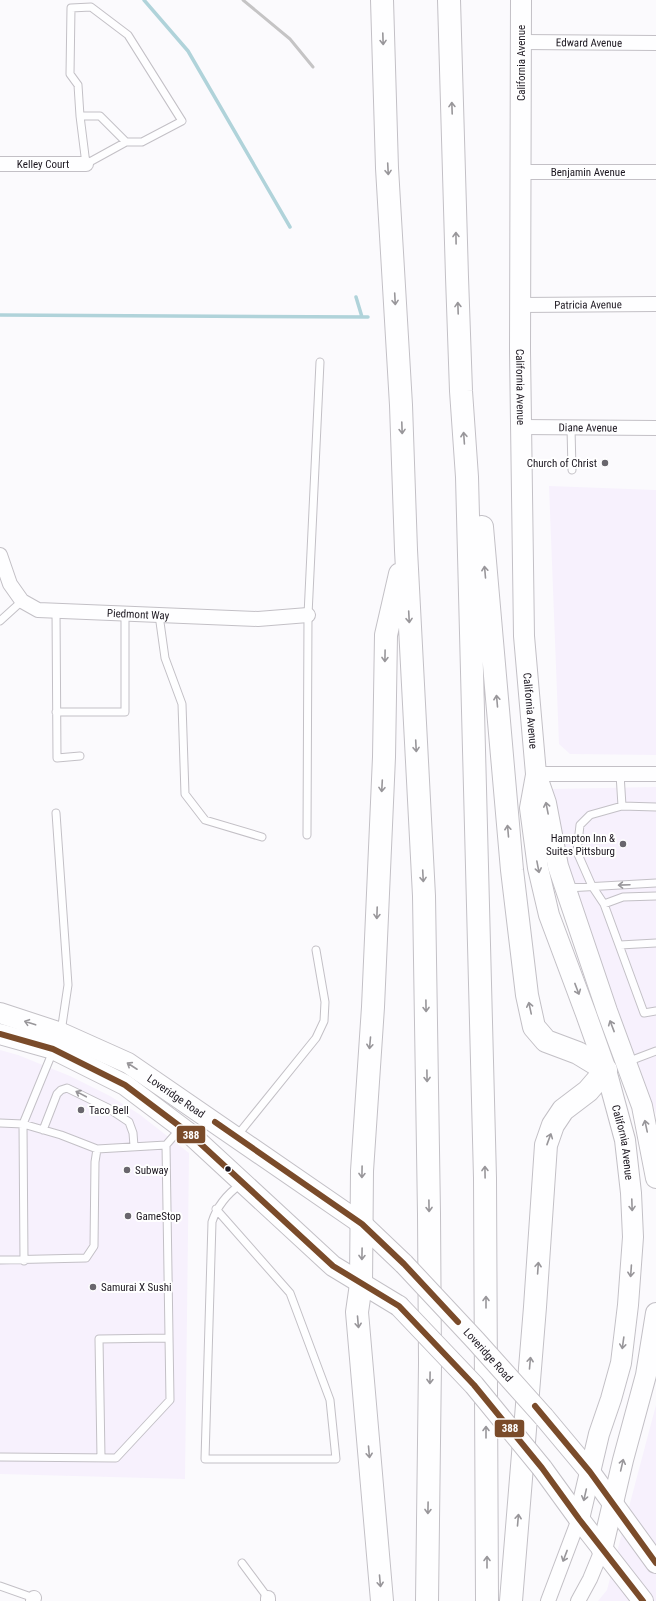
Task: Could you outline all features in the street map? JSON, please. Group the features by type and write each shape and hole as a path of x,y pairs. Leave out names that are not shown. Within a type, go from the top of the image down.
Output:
{"highway":[{"path":"382,0 387,168 401,405 406,550 424,896 430,1364 427,1601"},
{"path":"450,0 449,29 457,292 467,477 485,1178 487,1601"},
{"path":"467,477 480,509 512,870 527,995 534,1027 546,1042 616,1066 588,1092 563,1110 546,1145 536,1292 511,1601"},
{"path":"382,1601 357,1312 361,1284 362,1171 373,1007 384,757 386,635 406,550"}],"main road":[{"name":"California Avenue","path":"522,0 521,427 524,636 536,774 546,803 558,866 607,1011 616,1066 625,1140 631,1193 633,1237 628,1305 620,1363 611,1399 599,1434 579,1519"},
{"name":"California Avenue","path":"536,774 530,808 538,868 549,915 586,1014 616,1066 642,1106 656,1178"},
{"name":"Loveridge Road","path":"0,1013 57,1041 125,1085 182,1127 333,1266 400,1306 474,1385 542,1468 602,1550 643,1601"},
{"name":"Loveridge Road","path":"0,1034 57,1041 128,1063 362,1224 404,1264 544,1417 590,1472 656,1563"},
{"path":"602,1550 623,1460 646,1375 656,1313"}],"street":[{"name":"Edward Avenue","path":"522,42 656,43"},
{"name":"Kelley Court","path":"0,164 86,164"},
{"name":"Benjamin Avenue","path":"521,172 656,172"},
{"name":"Patricia Avenue","path":"521,305 656,304"},
{"name":"Diane Avenue","path":"521,427 656,428"},
{"name":"Piedmont Way","path":"0,555 10,584 22,601 38,610 258,619 308,615"},
{"path":"536,774 656,774"},
{"path":"548,1601 579,1519"},
{"path":"578,1601 590,1579 602,1550"}],"lane":[{"path":"91,7 128,35 182,121 142,142 126,142 86,164 80,116 78,85 70,74 71,8 91,7"},
{"path":"80,116 100,116 126,142"},
{"path":"307,834 308,615 320,362"},
{"path":"571,428 572,470"},
{"path":"0,621 22,601"},
{"path":"56,610 56,758 80,756"},
{"path":"56,712 125,712 126,613"},
{"path":"159,615 165,658 182,704 186,794 204,820 262,837"},
{"path":"620,774 622,806"},
{"path":"656,807 622,806 590,815 580,825 577,852 592,886 604,904 644,1013 656,1011"},
{"path":"24,1261 23,1124 57,1041 68,986 56,813"},
{"path":"565,888 656,883"},
{"path":"604,904 623,897 656,896"},
{"path":"620,945 656,943"},
{"path":"236,1137 316,1038 324,1021 324,1002 316,950"},
{"path":"616,1066 656,1051"},
{"path":"43,1130 60,1090 67,1088 108,1108 129,1122 133,1132 134,1146"},
{"path":"0,1123 23,1124 61,1135 97,1149 166,1145"},
{"path":"0,1457 116,1458 170,1400 166,1145 182,1127"},
{"path":"0,1260 24,1261 86,1258 94,1246 95,1162 97,1149"},
{"path":"216,1209 290,1293 330,1400 336,1459 205,1459 212,1222 216,1209 232,1190 243,1183"},
{"path":"101,1458 99,1339 168,1338"},
{"path":"242,1563 266,1600"},
{"path":"0,1586 34,1599"}],"shaded area":[{"path":"549,486 656,490 656,755 570,754 559,744"},
{"path":"656,787 656,1114 562,864 551,789"},
{"path":"0,1050 18,1055 70,1076 110,1096 139,1114 189,1153 185,1479 0,1474"},
{"path":"656,1405 656,1601 598,1601 607,1590"}],"waterway":[{"path":"144,0 188,51 290,227"},
{"path":"356,297 362,317"},
{"path":"0,315 368,317"}],"railway":[{"path":"243,0 290,39 313,67"}],"transit line":[{"name":"388","path":"0,1034 53,1049 125,1085 190,1134 333,1266 399,1306 474,1385 542,1468 579,1519 643,1601"},
{"name":"388","path":"215,1122 362,1224 404,1264 458,1322"},
{"name":"388","path":"535,1406 590,1472 656,1563"}],"place":[{"name":"Church of Christ","path":"605,463"},
{"name":"Hampton Inn & Suites Pittsburg","path":"623,844"},
{"name":"Taco Bell","path":"81,1110"},
{"name":"Subway","path":"127,1170"},
{"name":"GameStop","path":"128,1216"},
{"name":"Samurai X Sushi","path":"93,1287"}]}
